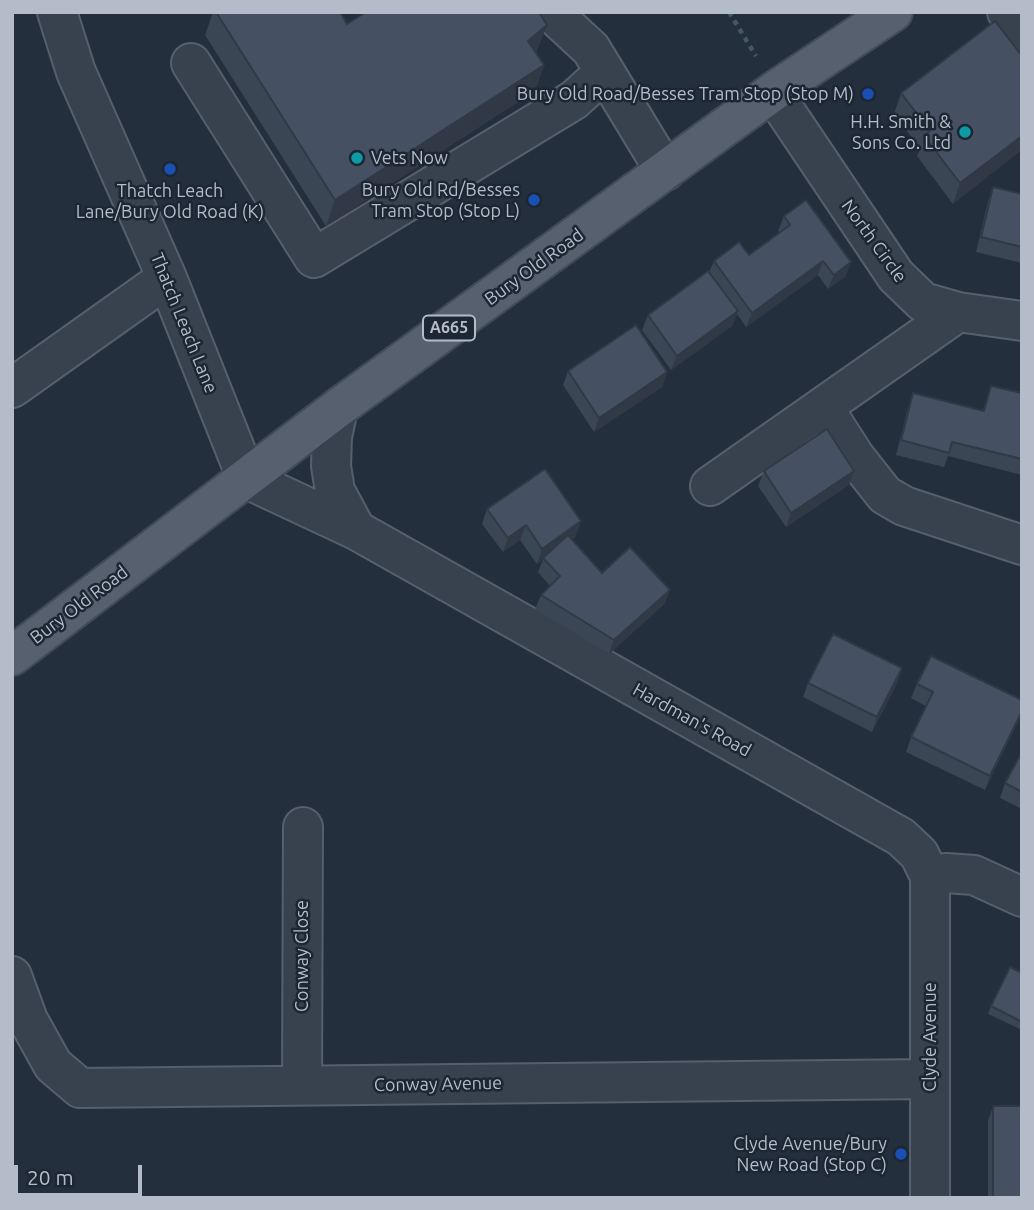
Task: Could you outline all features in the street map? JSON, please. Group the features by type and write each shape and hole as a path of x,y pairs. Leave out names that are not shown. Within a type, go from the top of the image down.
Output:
{"main road":[{"name":"Bury Old Road","path":"12,656 338,408 773,93 893,12"}],"street":[{"name":"Thatch Leach Lane","path":"57,12 75,72 167,278 247,479"},
{"path":"551,12 591,49 664,171"},
{"path":"1007,12 1022,36"},
{"path":"191,63 314,258 574,100 604,72"},
{"name":"North Circle","path":"773,93 896,276 923,302 958,312 1022,321"},
{"path":"12,388 167,278"},
{"path":"710,486 958,312"},
{"path":"823,407 855,457 885,495 904,506 1022,545"},
{"path":"338,408 332,437 331,466 335,491 356,530"},
{"name":"Hardman's Road","path":"247,479 356,530 901,837 919,853 930,876"},
{"name":"Conway Close","path":"302,1085 303,827"},
{"path":"930,876 946,873 974,875 1022,897"},
{"name":"Clyde Avenue","path":"930,876 930,1198"},
{"name":"Conway Avenue","path":"12,976 20,1024 53,1065 80,1088 930,1079"}],"path":[{"path":"729,12 743,34"}],"building":[{"name":"Vets Now","path":"216,12 340,12 347,24 366,12 539,12 547,25 528,41 544,65 335,200"},
{"name":"H.H. Smith & Sons Co. Ltd","path":"995,21 1022,56 1022,136 960,183 924,136 930,131 901,93"},
{"path":"993,187 1022,194 1022,247 981,237"},
{"path":"806,200 851,262 834,275 823,261 752,313 714,261 739,242 749,255 790,225 784,216"},
{"path":"708,271 738,311 677,356 648,315"},
{"path":"636,325 667,372 599,418 568,371"},
{"path":"991,386 1022,393 1022,459 952,442 949,453 901,440 913,393 984,411"},
{"path":"827,429 854,471 791,513 764,471"},
{"path":"545,469 581,521 542,549 526,525 508,538 487,509"},
{"path":"568,535 602,573 630,547 670,590 614,640 541,595 560,576 543,558"},
{"path":"833,634 902,668 877,717 808,683"},
{"path":"931,656 1022,700 1022,711 990,776 911,737 933,692 917,684"},
{"path":"1022,752 1022,792 1005,783"},
{"path":"1010,967 1022,973 1022,1022 991,1006"},
{"path":"993,1106 1022,1106 1022,1198 993,1198"}],"place":[{"name":"Bury Old Road/Besses Tram Stop (Stop M)","path":"868,94"},
{"name":"H.H. Smith & Sons Co. Ltd","path":"965,132"},
{"name":"Vets Now","path":"357,158"},
{"name":"Thatch Leach Lane/Bury Old Road (K)","path":"170,169"},
{"name":"Bury Old Rd/Besses Tram Stop (Stop L)","path":"534,200"},
{"name":"Clyde Avenue/Bury New Road (Stop C)","path":"901,1154"}]}
